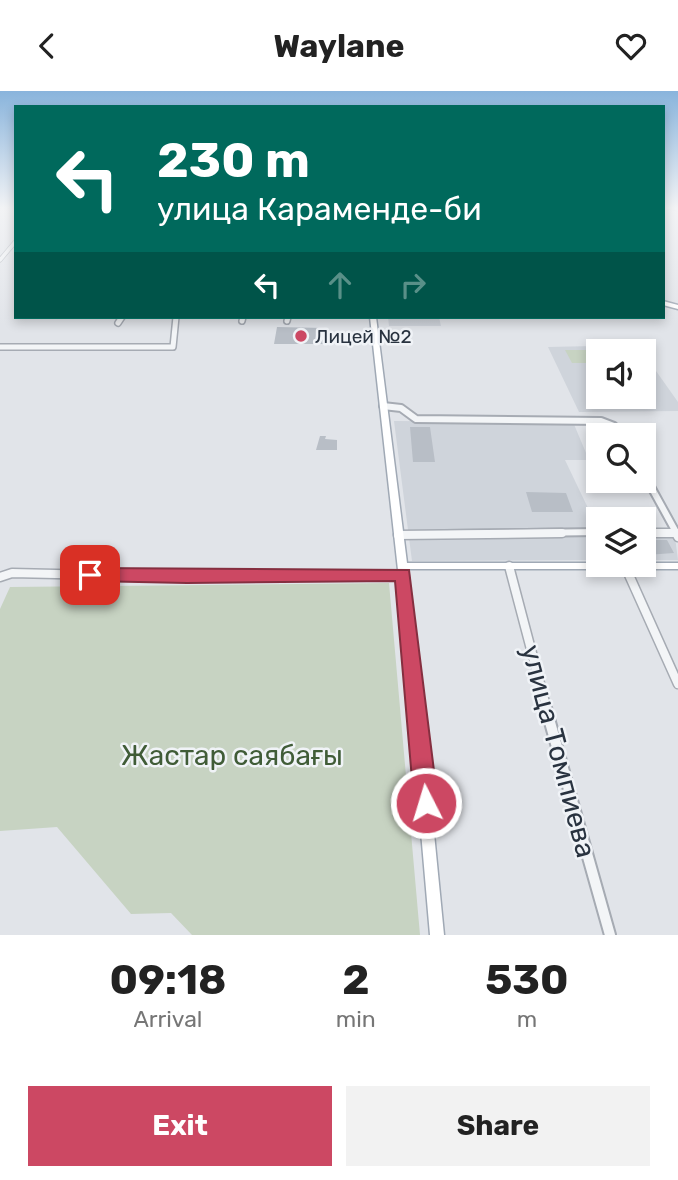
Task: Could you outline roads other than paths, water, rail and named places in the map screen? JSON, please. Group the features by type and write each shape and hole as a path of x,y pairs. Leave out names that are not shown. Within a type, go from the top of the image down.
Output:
{"main road":[{"path":"373,319 402,570 437,935"},
{"path":"402,570 586,566"},
{"path":"656,566 678,566"}],"street":[{"path":"0,260 11,246"},
{"path":"118,323 121,319"},
{"path":"0,347 173,347 176,319"},
{"path":"383,406 401,408 416,419 606,423"},
{"path":"654,493 677,535"},
{"path":"398,535 586,532"},
{"path":"656,534 677,535"},
{"name":"улица Томпиева","path":"509,566 564,776 610,935"},
{"path":"0,577 12,573 187,577 402,570"},
{"path":"630,577 678,684"}],"place":[{"name":"Лицей №2","path":"301,336"}],"park label":[{"name":"Жастар саябағы","path":"232,755"}]}
